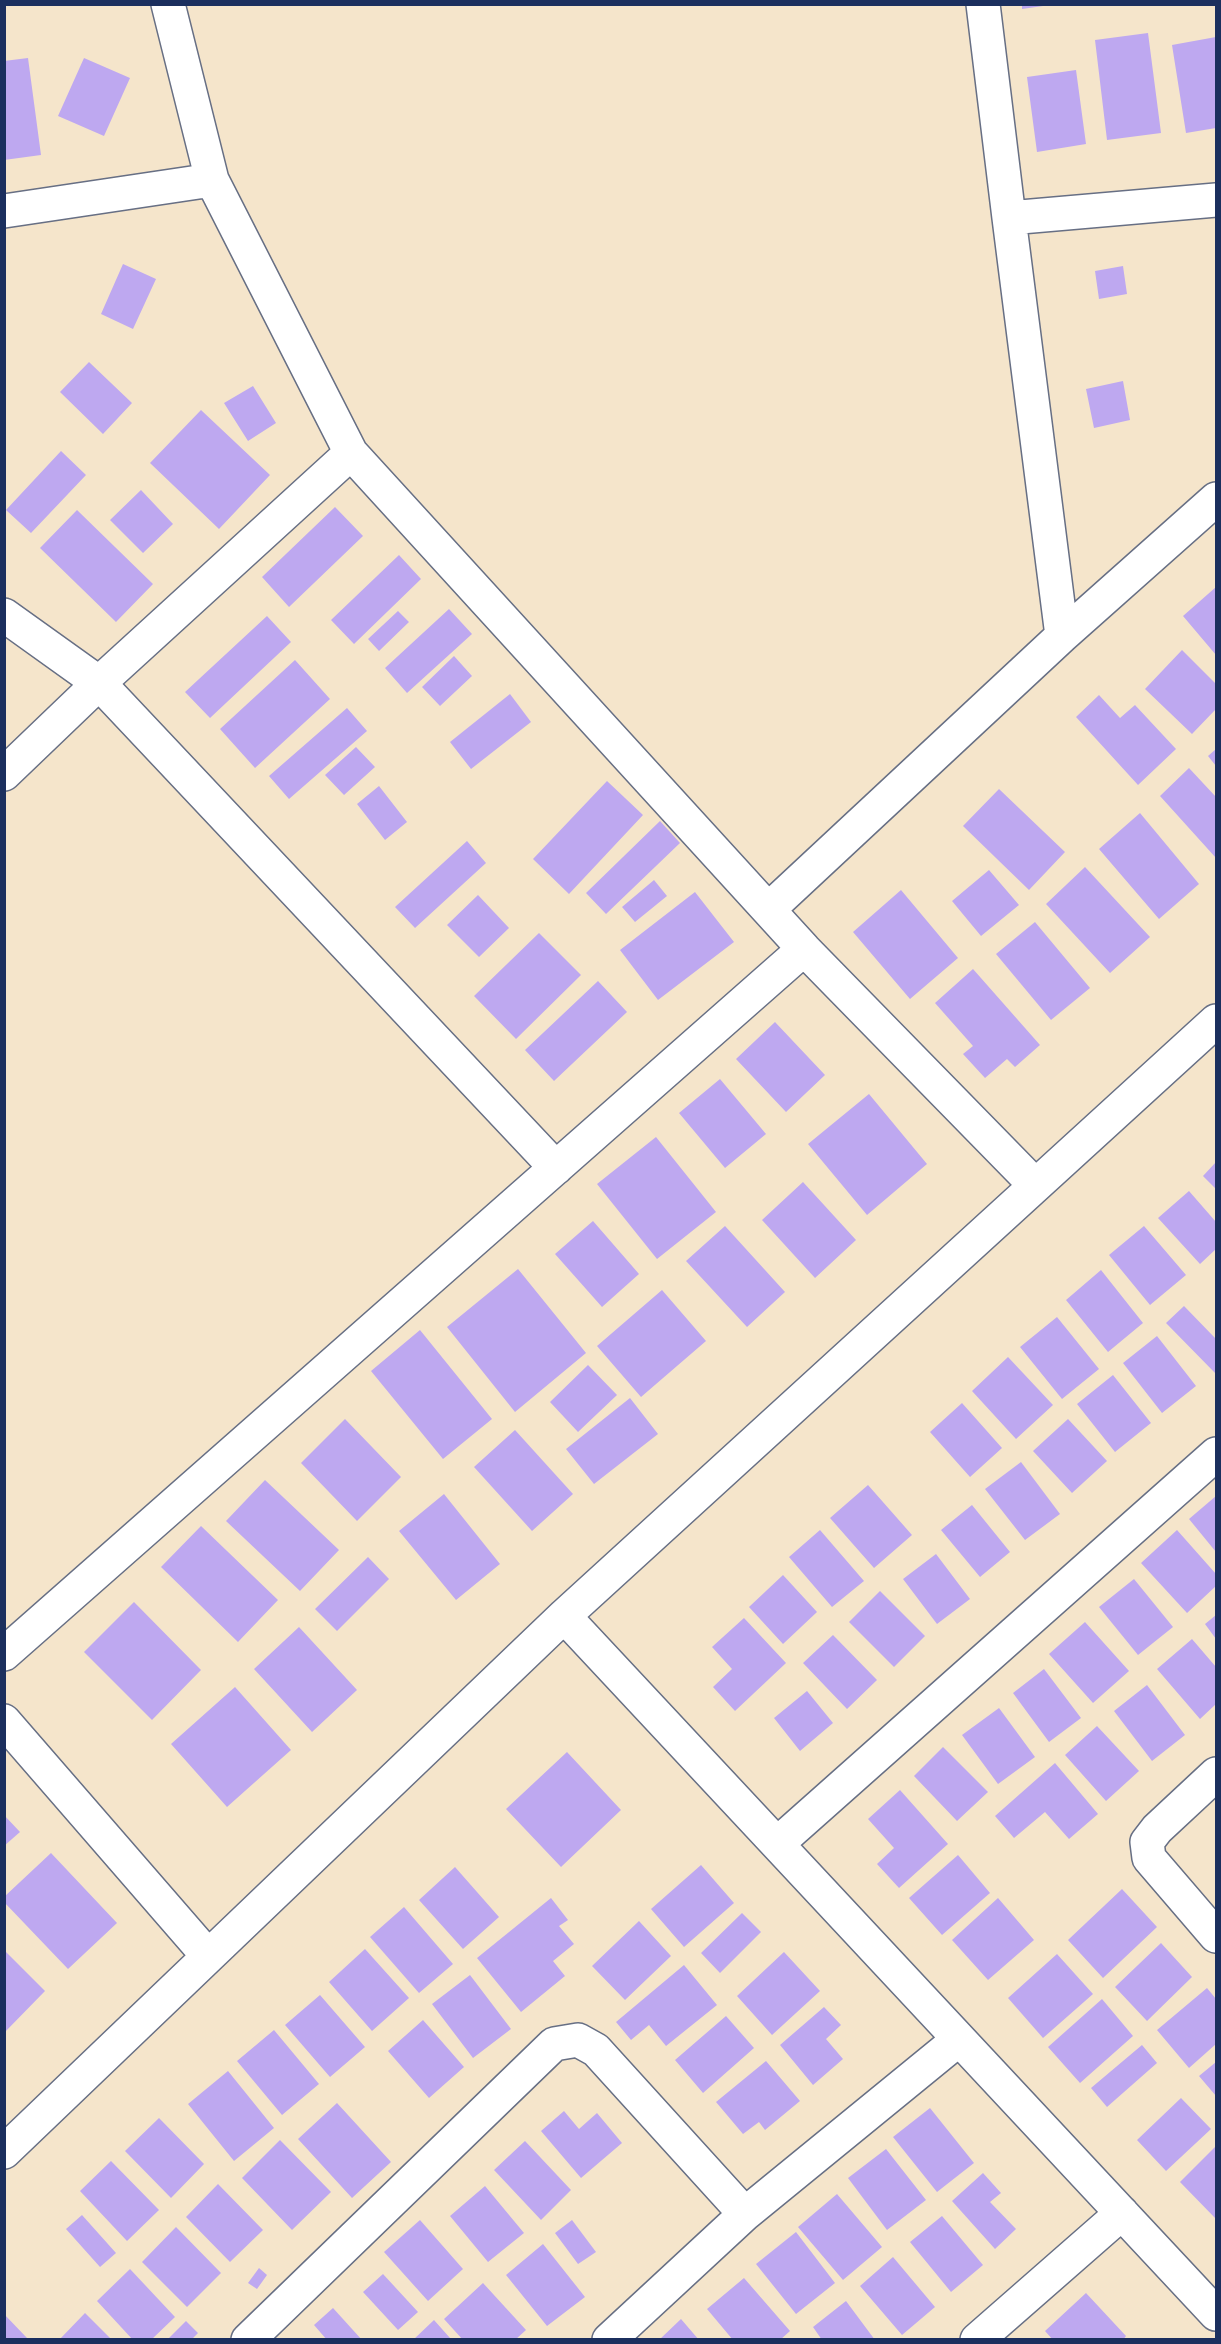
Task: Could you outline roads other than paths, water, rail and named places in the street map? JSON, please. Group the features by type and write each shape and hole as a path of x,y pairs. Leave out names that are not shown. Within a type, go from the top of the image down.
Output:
{"street":[{"path":"168,4 212,180 351,453 804,949 1035,1185"},
{"path":"984,4 1062,636"},
{"path":"4,211 212,180"},
{"path":"1009,219 1216,200"},
{"path":"4,774 99,683 351,453"},
{"path":"769,909 1062,636 1216,499"},
{"path":"4,615 99,683 556,1168"},
{"path":"4,1654 804,949"},
{"path":"4,2152 564,1616 1216,1021"},
{"path":"777,1844 1216,1454"},
{"path":"564,1616 1216,2314"},
{"path":"4,1721 208,1956"},
{"path":"1216,1774 1157,1829 1147,1842 1149,1858 1216,1936"},
{"path":"248,2340 554,2044 578,2040 596,2049 744,2214"},
{"path":"609,2340 744,2214 958,2040"},
{"path":"977,2340 1122,2213"}]}
